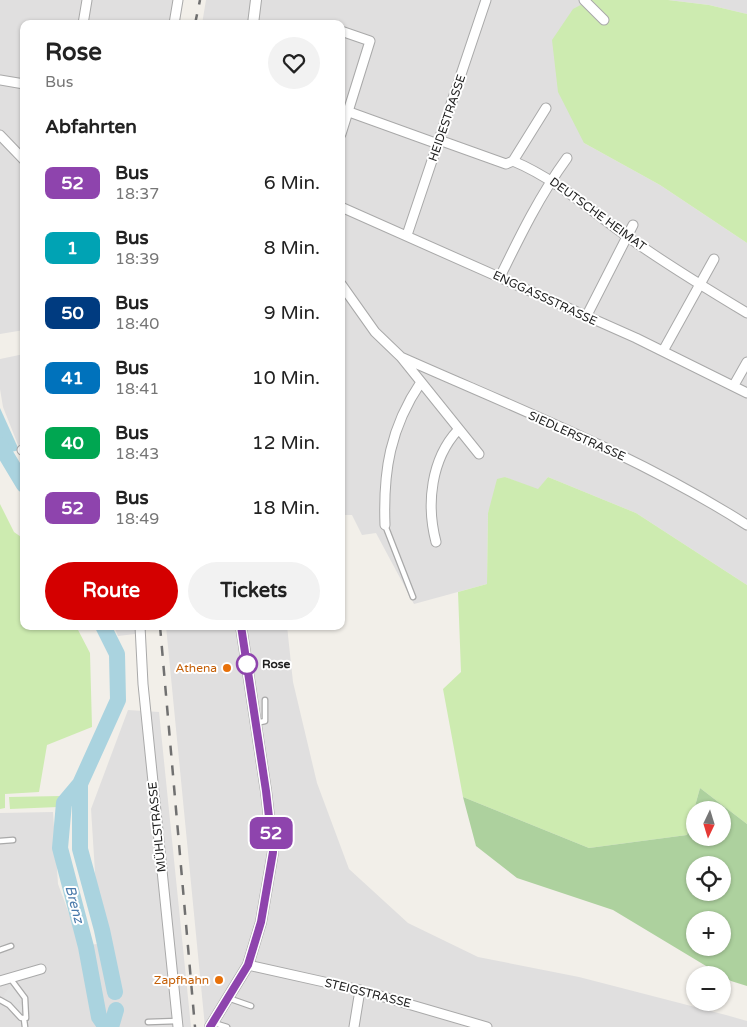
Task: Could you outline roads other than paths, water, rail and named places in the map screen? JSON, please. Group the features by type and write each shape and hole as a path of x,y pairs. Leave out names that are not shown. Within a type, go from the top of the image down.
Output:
{"street":[{"path":"84,20 87,0"},
{"path":"175,20 178,0"},
{"path":"254,20 256,0"},
{"name":"HEIDESTRASSE","path":"406,235 486,0"},
{"path":"584,0 604,20"},
{"path":"345,32 370,41 345,110"},
{"path":"0,80 20,83"},
{"path":"513,161 546,108"},
{"name":"DEUTSCHE HEIMAT","path":"345,110 506,164 513,161 551,180 627,237 747,313"},
{"path":"0,135 20,156"},
{"path":"500,277 522,230 551,180 567,158"},
{"name":"ENGGASSSTRASSE","path":"345,209 663,351 747,392"},
{"path":"586,317 633,225"},
{"path":"663,351 714,258"},
{"path":"345,290 375,332 401,357 479,454"},
{"name":"SIEDLERSTRASSE","path":"401,357 640,465 709,501 747,525"},
{"path":"734,384 747,362"},
{"path":"385,525 384,496 390,448 410,398 420,382"},
{"path":"436,542 430,510 435,473 448,441 458,430"},
{"name":"MÜHLSTRASSE","path":"140,630 143,684 177,1024"},
{"path":"211,1025 248,965 261,922 273,852 242,630"},
{"name":"STEIGSTRASSE","path":"248,965 360,990 487,1027"},
{"path":"0,981 41,969"},
{"path":"354,1027 360,990"}],"lane":[{"path":"385,525 413,597"},
{"path":"256,723 265,722 265,700"},
{"path":"0,841 13,840"},
{"path":"0,950 11,946"},
{"path":"10,978 25,998 27,1013 24,1019 25,1027"},
{"path":"228,998 251,1006"},
{"path":"0,1000 9,1005 24,1019"},
{"path":"148,1022 177,1024"},
{"path":"211,1025 227,1027"}],"water":[{"path":"0,408 19,450 0,455"}],"waterway":[{"name":"Brenz","path":"0,445 20,478"},
{"name":"Brenz","path":"105,630 117,654 118,700 80,784 80,849 102,930 115,992"},
{"name":"Brenz","path":"80,784 64,803 60,848 86,947 99,1017 106,1027"},
{"name":"Brenz","path":"111,1027 116,1010"}],"railway":[{"path":"196,20 200,0"},
{"path":"160,630 195,1027"}],"place":[{"name":"Rose","path":"247,664"},
{"name":"Athena","path":"227,668"},
{"name":"Zapfhahn","path":"219,980"}]}
